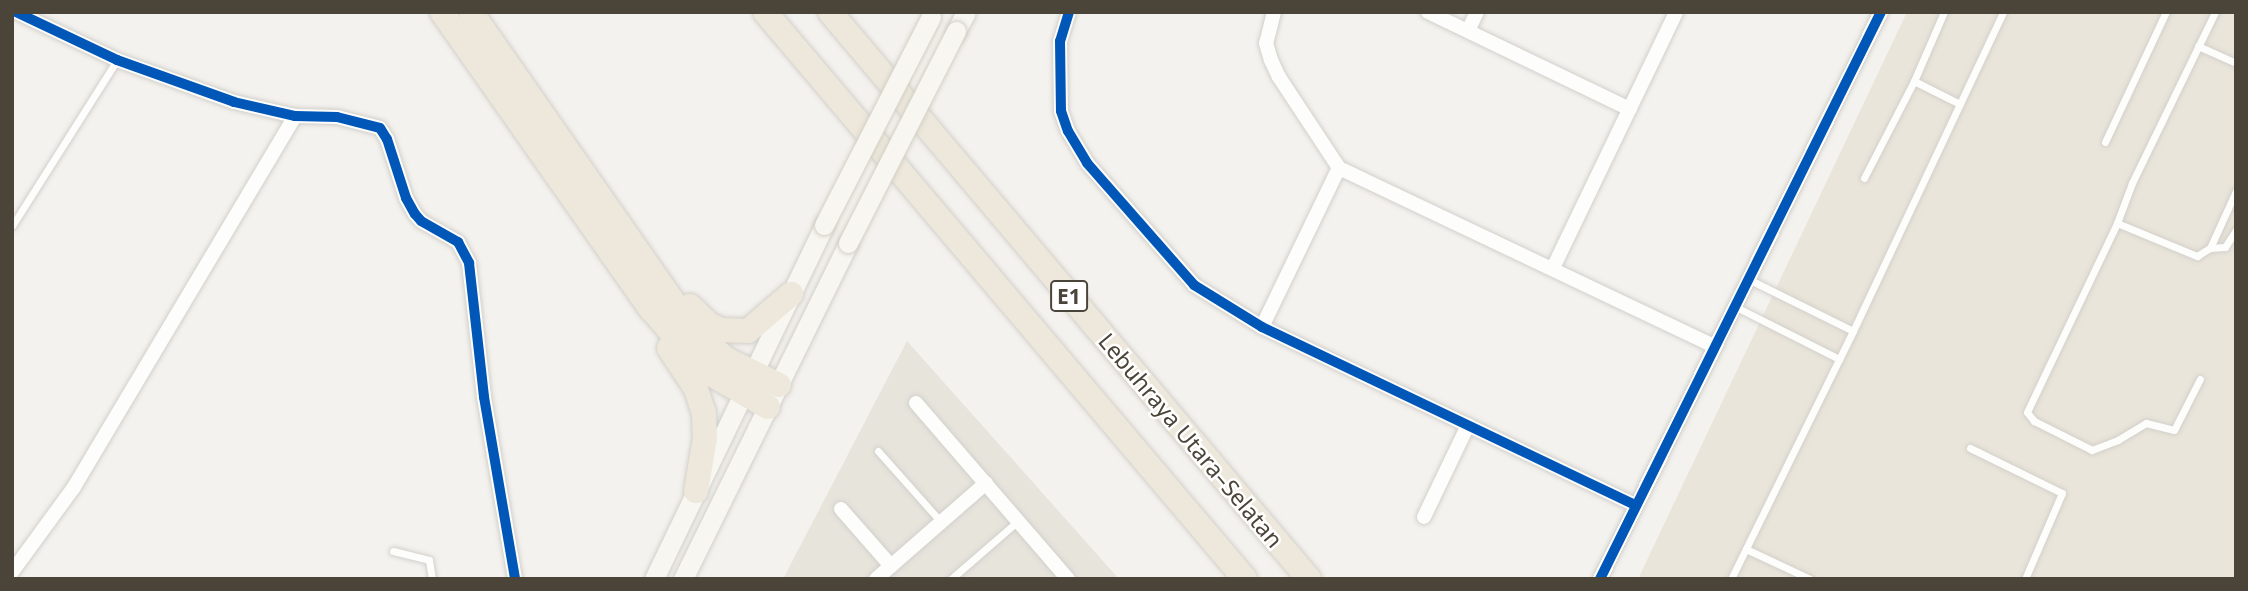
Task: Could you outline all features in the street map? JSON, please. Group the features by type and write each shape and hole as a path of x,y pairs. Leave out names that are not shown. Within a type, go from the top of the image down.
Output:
{"highway":[{"path":"442,12 583,191 710,325 732,333 748,331 791,294"},
{"path":"471,12 583,191 651,309 697,362 748,384 779,385"},
{"name":"Lebuhraya Utara–Selatan","path":"765,12 1245,579"},
{"name":"Lebuhraya Utara–Selatan","path":"830,12 1310,579"},
{"path":"583,191 696,389 704,413 705,438 696,491"},
{"path":"748,384 768,407"}],"main road":[{"path":"683,579 848,243 966,12"},
{"path":"654,579 824,225 933,15"}],"street":[{"path":"16,12 117,60 197,90 295,116 337,117 380,128 387,139 406,198 415,214 465,251 484,397 515,579"},
{"path":"1069,12 1060,41 1062,111 1068,131 1087,163 1194,285 1262,327 1636,505"},
{"path":"1274,12 1266,43 1271,60 1279,77 1339,168 1714,345"},
{"path":"1428,12 1630,109"},
{"path":"1468,31 1477,12"},
{"path":"1553,268 1676,12"},
{"path":"1600,579 1881,12"},
{"path":"12,572 74,487 295,116"},
{"path":"1262,327 1339,168"},
{"path":"916,404 1064,577"},
{"path":"1424,517 1468,425"},
{"path":"876,579 986,483"},
{"path":"841,509 891,566"}],"lane":[{"path":"1864,178 1914,80 1944,12"},
{"path":"1731,579 1853,331 2003,12"},
{"path":"2105,142 2166,12"},
{"path":"2200,379 2175,430 2146,423 2118,440 2092,450 2028,416 2029,405 2117,223 2132,183 2216,12"},
{"path":"2198,46 2236,63"},
{"path":"12,226 117,60"},
{"path":"1914,80 1960,104"},
{"path":"2117,223 2192,255 2202,254 2210,248 2236,191"},
{"path":"2210,248 2225,247 2236,230"},
{"path":"1748,278 1853,331"},
{"path":"1734,306 1839,359"},
{"path":"1970,448 2062,493 2025,579"},
{"path":"878,451 941,522"},
{"path":"951,579 1018,521"},
{"path":"1746,549 1810,579"},
{"path":"393,551 429,560 432,579"}],"shaded area":[{"path":"1907,12 2236,12 2236,579 1638,579"},
{"path":"907,341 1119,579 783,579"}],"cycle path":[{"path":"16,12 117,60 234,102 295,116 337,117 380,128 387,139 406,198 415,214 421,221 458,242 469,263 484,397 515,579"},
{"path":"1069,12 1060,41 1061,111 1068,131 1087,163 1194,285 1262,327 1636,505"},
{"path":"1600,579 1881,12"}]}
